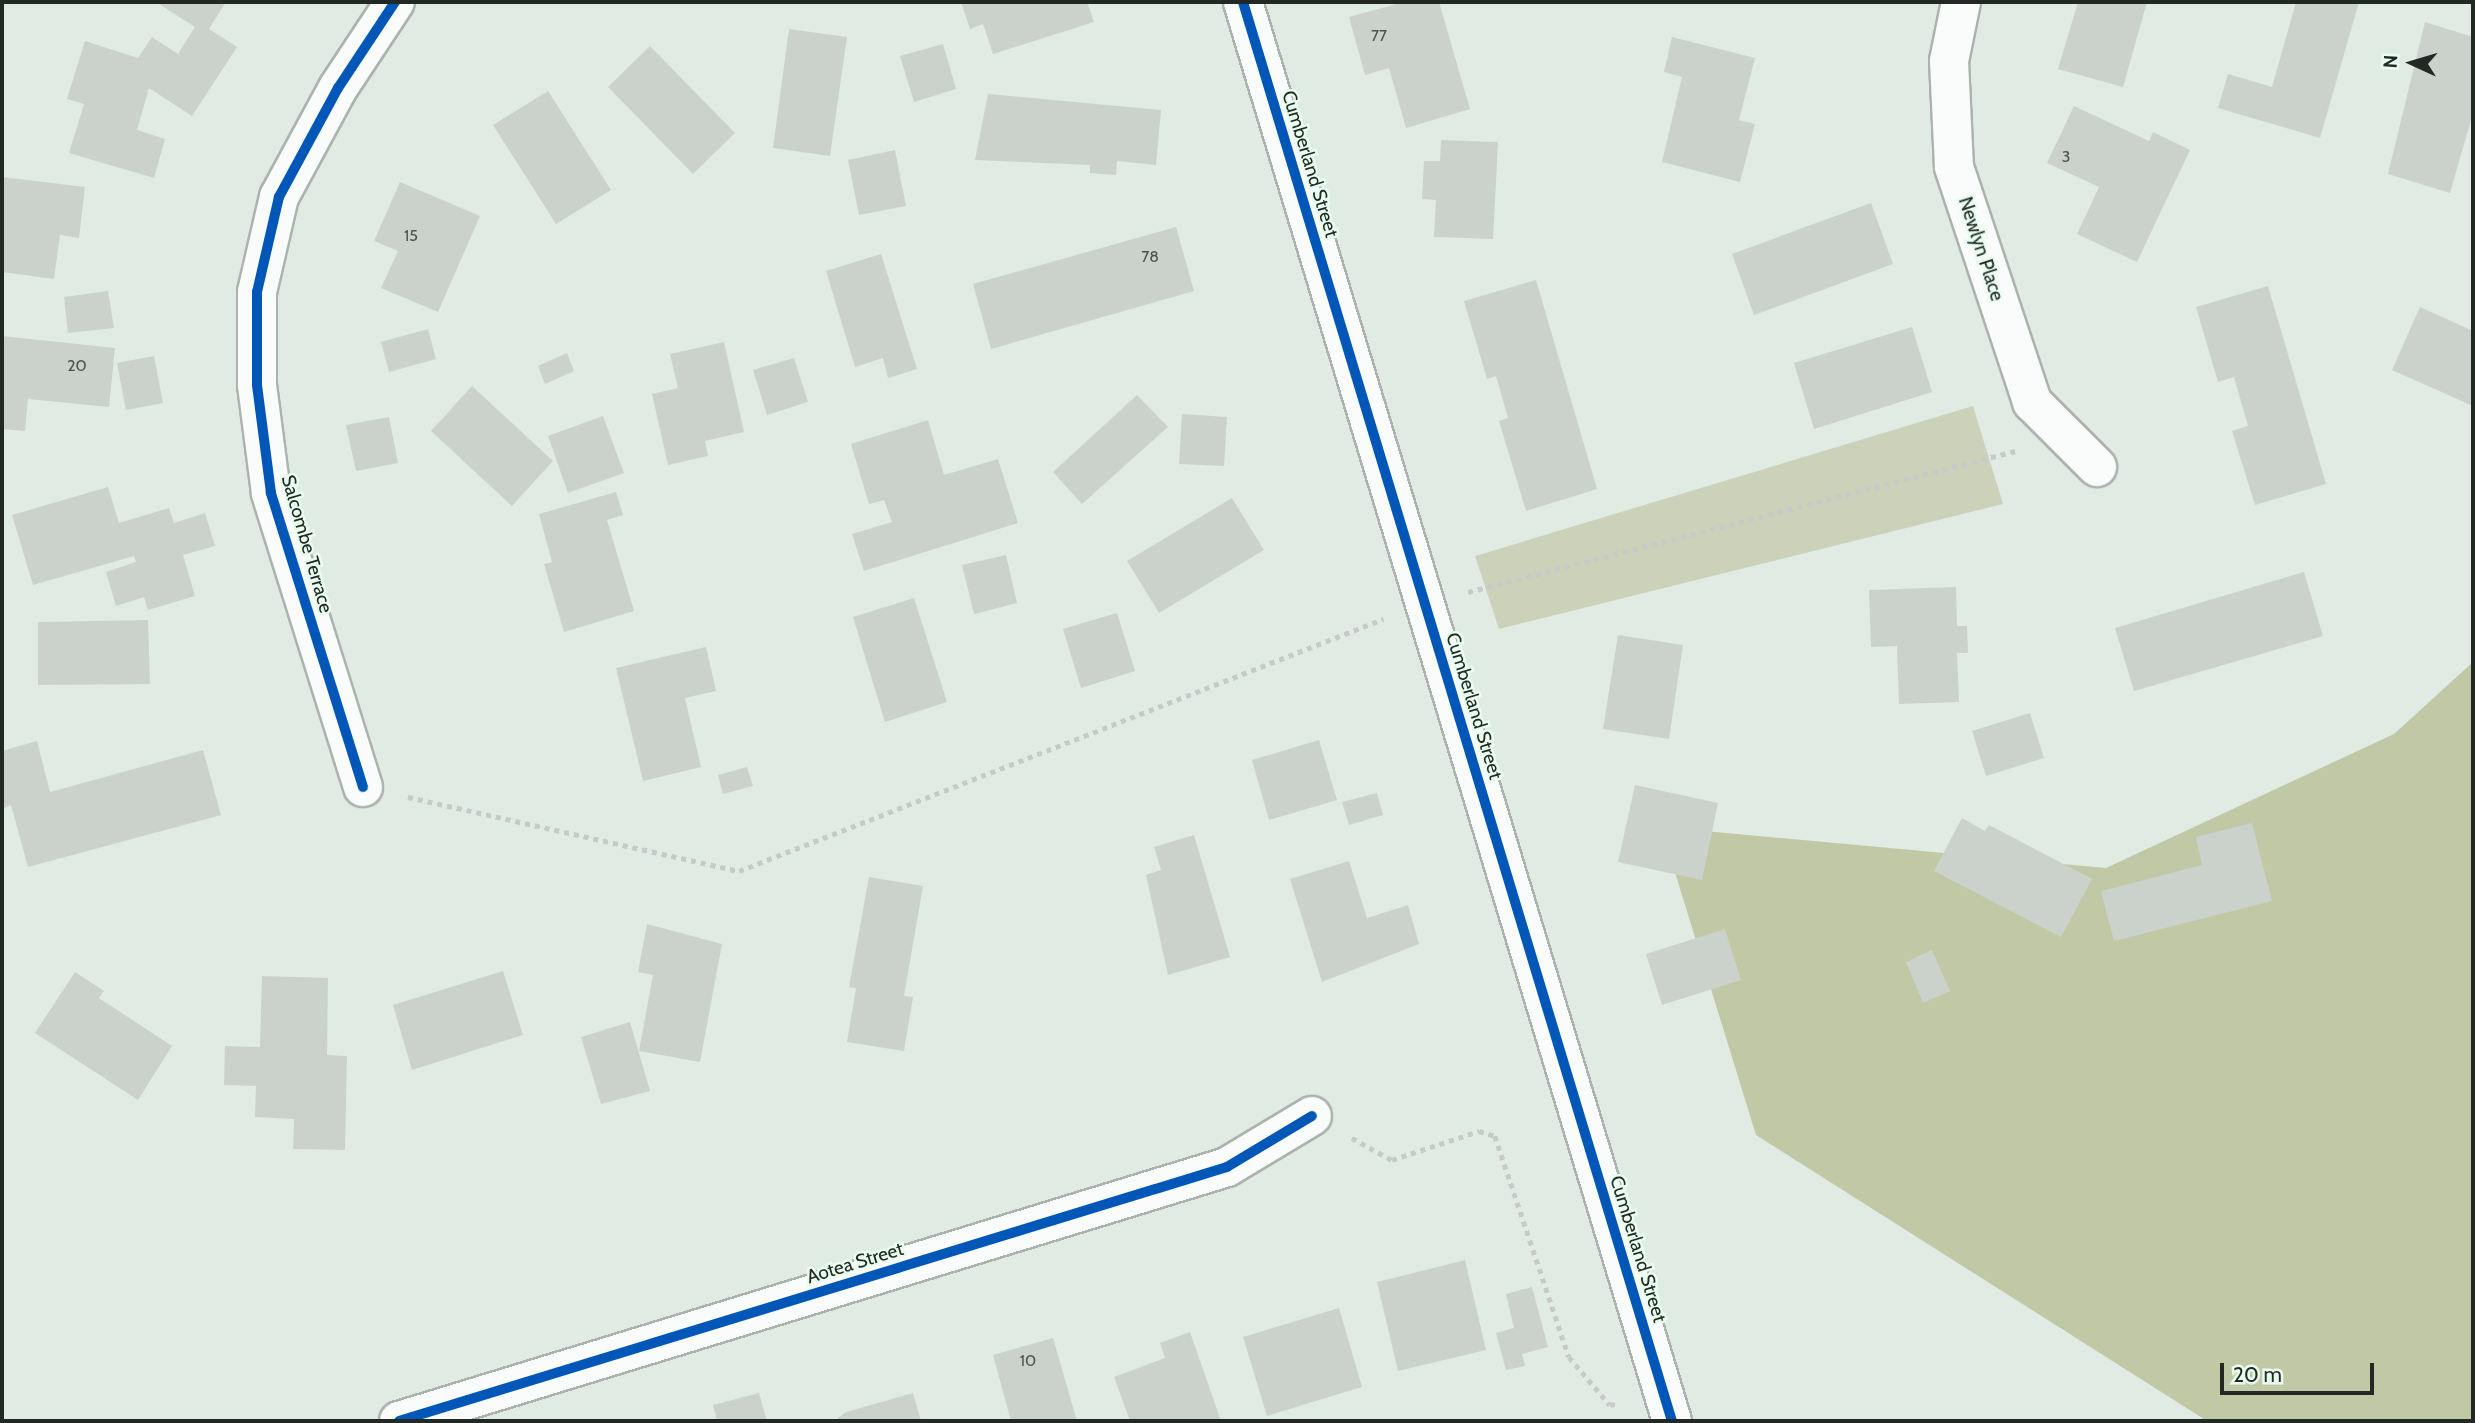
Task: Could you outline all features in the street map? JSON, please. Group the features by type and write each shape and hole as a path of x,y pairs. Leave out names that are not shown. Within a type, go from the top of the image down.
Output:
{"street":[{"name":"Salcombe Terrace","path":"363,787 271,493 257,385 257,292 279,197 338,88 395,2"},
{"name":"Cumberland Street","path":"1243,2 1667,1404"},
{"name":"Newlyn Place","path":"1961,2 1949,61 1954,167 2032,402 2097,467"},
{"name":"Aotea Street","path":"399,1421 1227,1167 1312,1116"}],"path":[{"path":"363,787 738,871 1424,603 2067,438"},
{"path":"1312,1116 1392,1160 1479,1130 1496,1136 1569,1357 1610,1405 1667,1404"}],"green space":[{"path":"1973,406 2003,504 1499,629 1475,556"},
{"path":"2473,662 2473,1421 2207,1421 1756,1135 1661,827 2106,868 2394,734"}],"building":[{"path":"156,2 226,2 209,29 237,47 192,116 149,88 137,130 165,139 154,178 69,153 84,104 67,99 85,41 138,58 152,37 178,54 195,27"},
{"path":"961,2 1087,2 1094,22 993,54 983,24 970,29"},
{"path":"1404,2 1439,2 1470,109 1406,128 1389,68 1365,75 1349,17"},
{"path":"2078,2 2147,2 2123,87 2058,69"},
{"path":"2296,2 2359,2 2320,138 2218,108 2228,74 2272,87"},
{"path":"2425,22 2473,37 2473,113 2450,193 2388,174"},
{"path":"789,29 847,37 830,156 773,148"},
{"path":"1672,37 1755,58 1739,120 1755,124 1740,182 1662,162 1682,77 1664,72"},
{"path":"943,44 956,89 914,102 900,56"},
{"path":"650,46 735,133 693,174 608,87"},
{"path":"548,91 611,190 556,224 493,125"},
{"path":"988,94 1161,110 1156,165 1117,161 1116,175 1090,173 1090,165 975,160"},
{"path":"2074,106 2149,141 2153,132 2190,150 2137,262 2077,234 2099,187 2047,163"},
{"path":"1441,140 1498,142 1493,239 1434,237 1436,200 1422,199 1424,161 1440,161"},
{"path":"895,150 906,206 859,215 848,160"},
{"path":"2,177 85,187 79,238 60,235 54,279 2,272"},
{"path":"400,182 480,216 438,312 381,288 398,251 374,241"},
{"path":"1871,203 1893,264 1754,315 1732,254"},
{"path":"1176,227 1194,291 991,349 973,284"},
{"path":"881,254 917,369 888,378 883,358 855,367 826,271"},
{"path":"1536,280 1597,489 1526,511 1499,421 1508,418 1496,376 1487,379 1464,301"},
{"path":"2268,286 2326,484 2255,505 2232,431 2248,426 2234,377 2218,382 2196,307"},
{"path":"108,291 114,328 68,333 64,297"},
{"path":"2420,307 2473,331 2473,406 2392,370"},
{"path":"1912,327 1932,392 1814,429 1794,363"},
{"path":"428,329 436,359 389,372 381,342"},
{"path":"2,336 115,348 109,407 28,399 25,431 2,429"},
{"path":"724,342 744,432 705,441 708,456 668,465 652,394 678,388 670,354"},
{"path":"567,353 574,371 545,384 538,366"},
{"path":"154,356 163,403 126,410 117,363"},
{"path":"794,358 808,402 767,415 753,370"},
{"path":"472,386 553,461 512,506 431,431"},
{"path":"1137,395 1168,427 1082,504 1053,472"},
{"path":"1182,414 1227,417 1224,466 1179,464"},
{"path":"603,416 624,473 568,493 548,436"},
{"path":"389,417 398,463 356,471 346,425"},
{"path":"928,420 944,475 998,459 1018,523 864,571 852,534 892,522 884,500 869,504 851,444"},
{"path":"108,487 119,523 169,508 174,523 205,513 215,546 183,555 195,596 148,610 144,597 116,606 106,572 136,562 134,556 33,585 12,515"},
{"path":"616,492 623,515 607,520 634,611 564,632 544,564 552,562 539,514"},
{"path":"1232,498 1264,550 1159,613 1127,561"},
{"path":"1006,555 1017,603 974,614 962,565"},
{"path":"2304,572 2323,636 2134,691 2115,628"},
{"path":"1956,587 1957,626 1967,626 1968,653 1957,653 1959,702 1899,704 1897,646 1871,647 1869,590"},
{"path":"914,598 947,702 885,722 853,617"},
{"path":"1117,613 1135,671 1081,688 1063,629"},
{"path":"148,620 150,684 38,685 38,622"},
{"path":"1618,635 1683,645 1669,739 1603,729"},
{"path":"706,647 716,691 685,698 701,767 643,781 616,668"},
{"path":"2030,713 2044,758 1986,776 1972,731"},
{"path":"1319,740 1337,800 1269,820 1252,760"},
{"path":"37,741 50,792 203,750 221,815 28,867 11,805 4,808 2,751"},
{"path":"747,767 753,786 723,794 718,775"},
{"path":"1635,785 1718,803 1702,880 1618,862"},
{"path":"1377,793 1383,815 1349,825 1342,802"},
{"path":"1962,818 1985,831 1989,825 2092,879 2061,937 1934,871"},
{"path":"2252,823 2272,901 2114,941 2101,891 2202,865 2196,837"},
{"path":"1194,835 1230,957 1168,975 1146,875 1161,870 1154,847"},
{"path":"1349,861 1367,918 1408,905 1419,944 1322,982 1290,879"},
{"path":"869,877 923,886 904,996 913,997 904,1051 847,1042 856,988 849,987"},
{"path":"647,924 722,944 700,1062 639,1051 653,975 638,972"},
{"path":"1725,929 1741,980 1662,1005 1646,954"},
{"path":"1932,950 1950,991 1923,1003 1906,962"},
{"path":"503,971 523,1035 412,1070 393,1005"},
{"path":"75,972 104,991 99,998 172,1046 138,1100 35,1033"},
{"path":"262,976 328,978 327,1055 347,1056 345,1150 293,1149 294,1119 255,1117 256,1086 224,1085 225,1046 260,1047"},
{"path":"630,1022 650,1091 601,1104 581,1037"},
{"path":"1465,1260 1486,1350 1398,1371 1377,1282"},
{"path":"1532,1287 1548,1347 1522,1354 1525,1366 1506,1370 1496,1333 1514,1328 1506,1294"},
{"path":"1339,1308 1362,1387 1267,1416 1243,1337"},
{"path":"1190,1332 1221,1421 1130,1421 1114,1377 1165,1358 1160,1343"},
{"path":"1053,1338 1077,1421 1011,1421 993,1355"},
{"path":"759,1393 767,1421 717,1421 713,1405"},
{"path":"913,1393 921,1421 834,1421 846,1412"}],"cycle path":[{"path":"363,787 271,493 257,385 257,292 279,197 338,88 395,2"},
{"path":"1243,2 1672,1421"},
{"path":"399,1421 1227,1167 1312,1116"}]}
